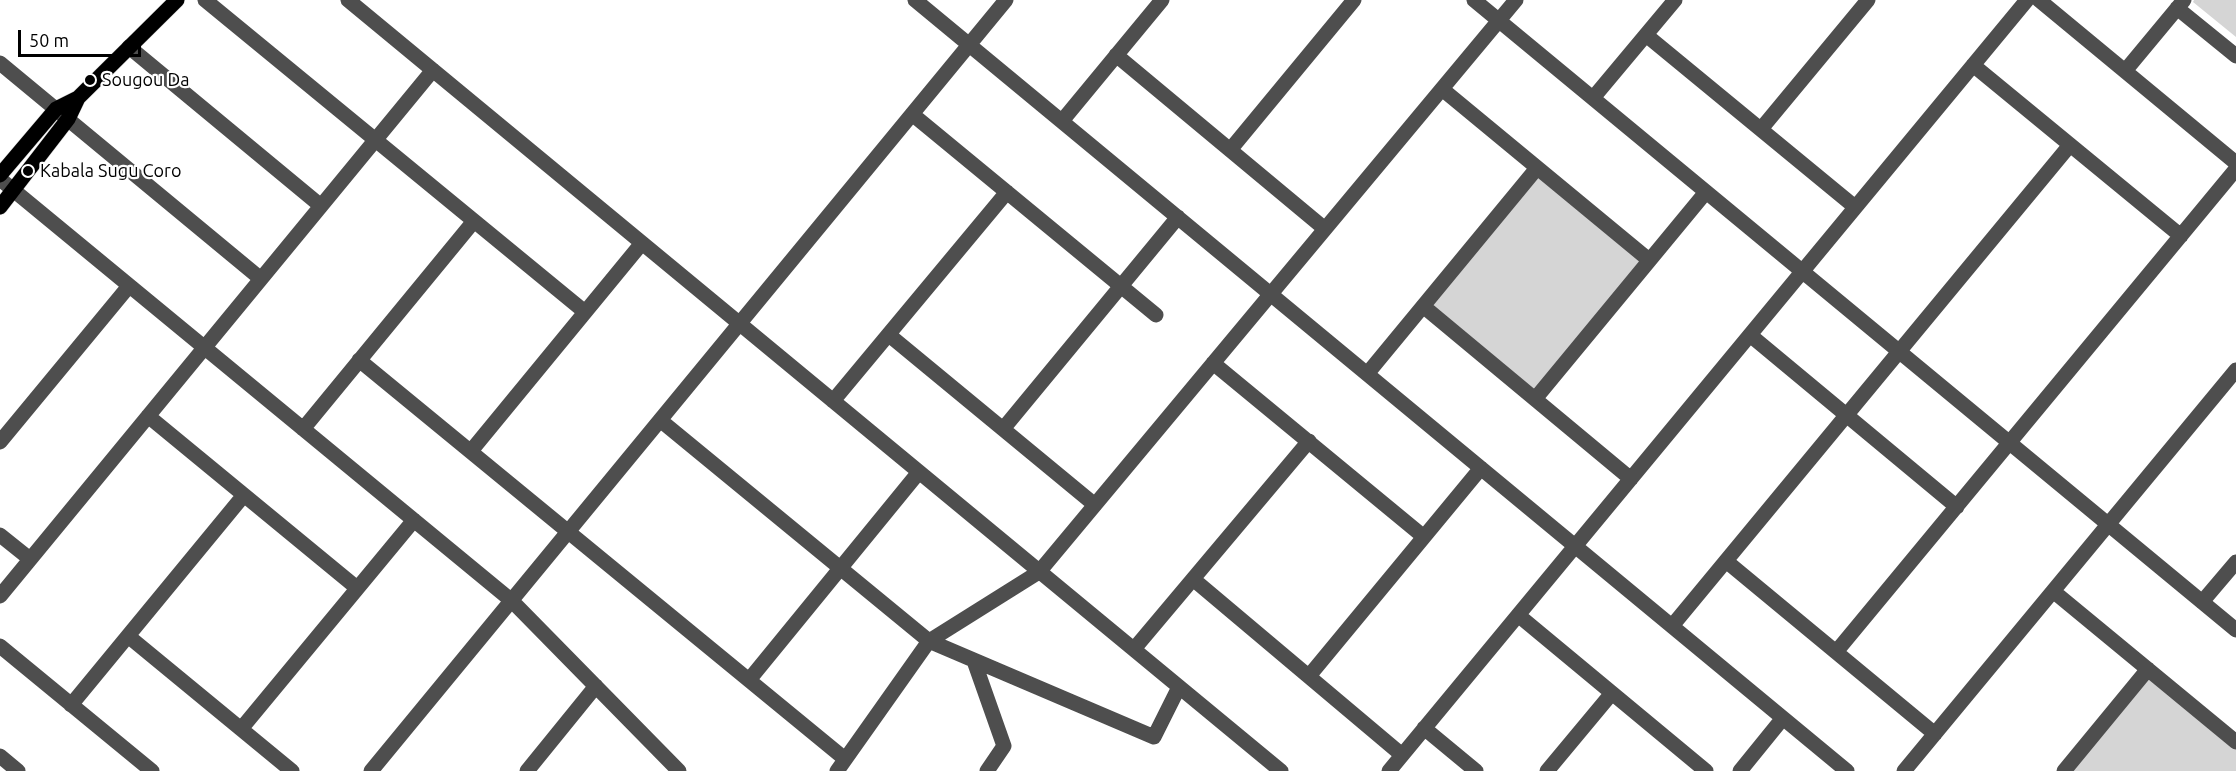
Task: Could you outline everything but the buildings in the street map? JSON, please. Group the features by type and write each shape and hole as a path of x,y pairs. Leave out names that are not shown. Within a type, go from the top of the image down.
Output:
{"main road":[{"path":"0,177 177,0"},
{"path":"0,207 62,114"}],"street":[{"path":"205,0 585,312"},
{"path":"348,0 1281,771"},
{"path":"915,0 1847,771"},
{"path":"371,771 1006,0"},
{"path":"1062,121 1162,0"},
{"path":"1474,0 2236,630"},
{"path":"359,360 749,680 841,765 928,641 1039,572 1516,0"},
{"path":"1593,98 1675,0"},
{"path":"1761,129 1868,0"},
{"path":"1389,771 2027,0"},
{"path":"2039,0 2236,163"},
{"path":"1230,150 1346,3"},
{"path":"2125,71 2180,4 2236,56"},
{"path":"1646,35 1855,207"},
{"path":"129,47 321,206"},
{"path":"1116,56 1325,229"},
{"path":"0,63 261,279"},
{"path":"1973,65 2181,236"},
{"path":"0,596 433,70"},
{"path":"1442,89 1649,260"},
{"path":"912,114 1156,315"},
{"path":"1672,626 2070,145"},
{"path":"1367,374 1537,168"},
{"path":"1836,652 2236,169"},
{"path":"0,177 204,348 512,600 679,771"},
{"path":"833,401 1007,192"},
{"path":"1534,399 1706,192"},
{"path":"1003,429 1178,217"},
{"path":"303,429 474,220"},
{"path":"471,451 642,243"},
{"path":"0,442 129,286"},
{"path":"1423,306 1631,479"},
{"path":"889,335 1095,505"},
{"path":"1750,335 1957,507"},
{"path":"1214,363 1424,537"},
{"path":"1904,771 2236,370"},
{"path":"148,416 357,588"},
{"path":"660,420 928,641 1154,737 1179,687"},
{"path":"1134,649 1309,441"},
{"path":"1309,676 1481,468"},
{"path":"749,680 919,472"},
{"path":"71,705 244,495"},
{"path":"241,729 414,520"},
{"path":"0,535 30,560"},
{"path":"1726,561 1935,734"},
{"path":"2202,602 2236,562"},
{"path":"1193,579 1402,755"},
{"path":"2053,591 2236,742"},
{"path":"1518,615 1706,771"},
{"path":"128,636 292,771"},
{"path":"0,646 152,771"},
{"path":"974,662 1004,746 987,771"},
{"path":"2064,771 2148,669"},
{"path":"527,771 596,686"},
{"path":"1547,771 1612,693"},
{"path":"1740,771 1783,718"},
{"path":"1424,728 1476,771"},
{"path":"0,756 18,771"}],"shaded area":[{"path":"2194,0 2236,0 2236,37 2193,2"},
{"path":"1540,173 1643,259 1531,394 1427,308"},
{"path":"2149,676 2236,748 2236,771 2071,771"}],"place":[{"name":"Sougou Da","path":"90,80"},
{"name":"Kabala Sugu Coro","path":"28,171"}]}
